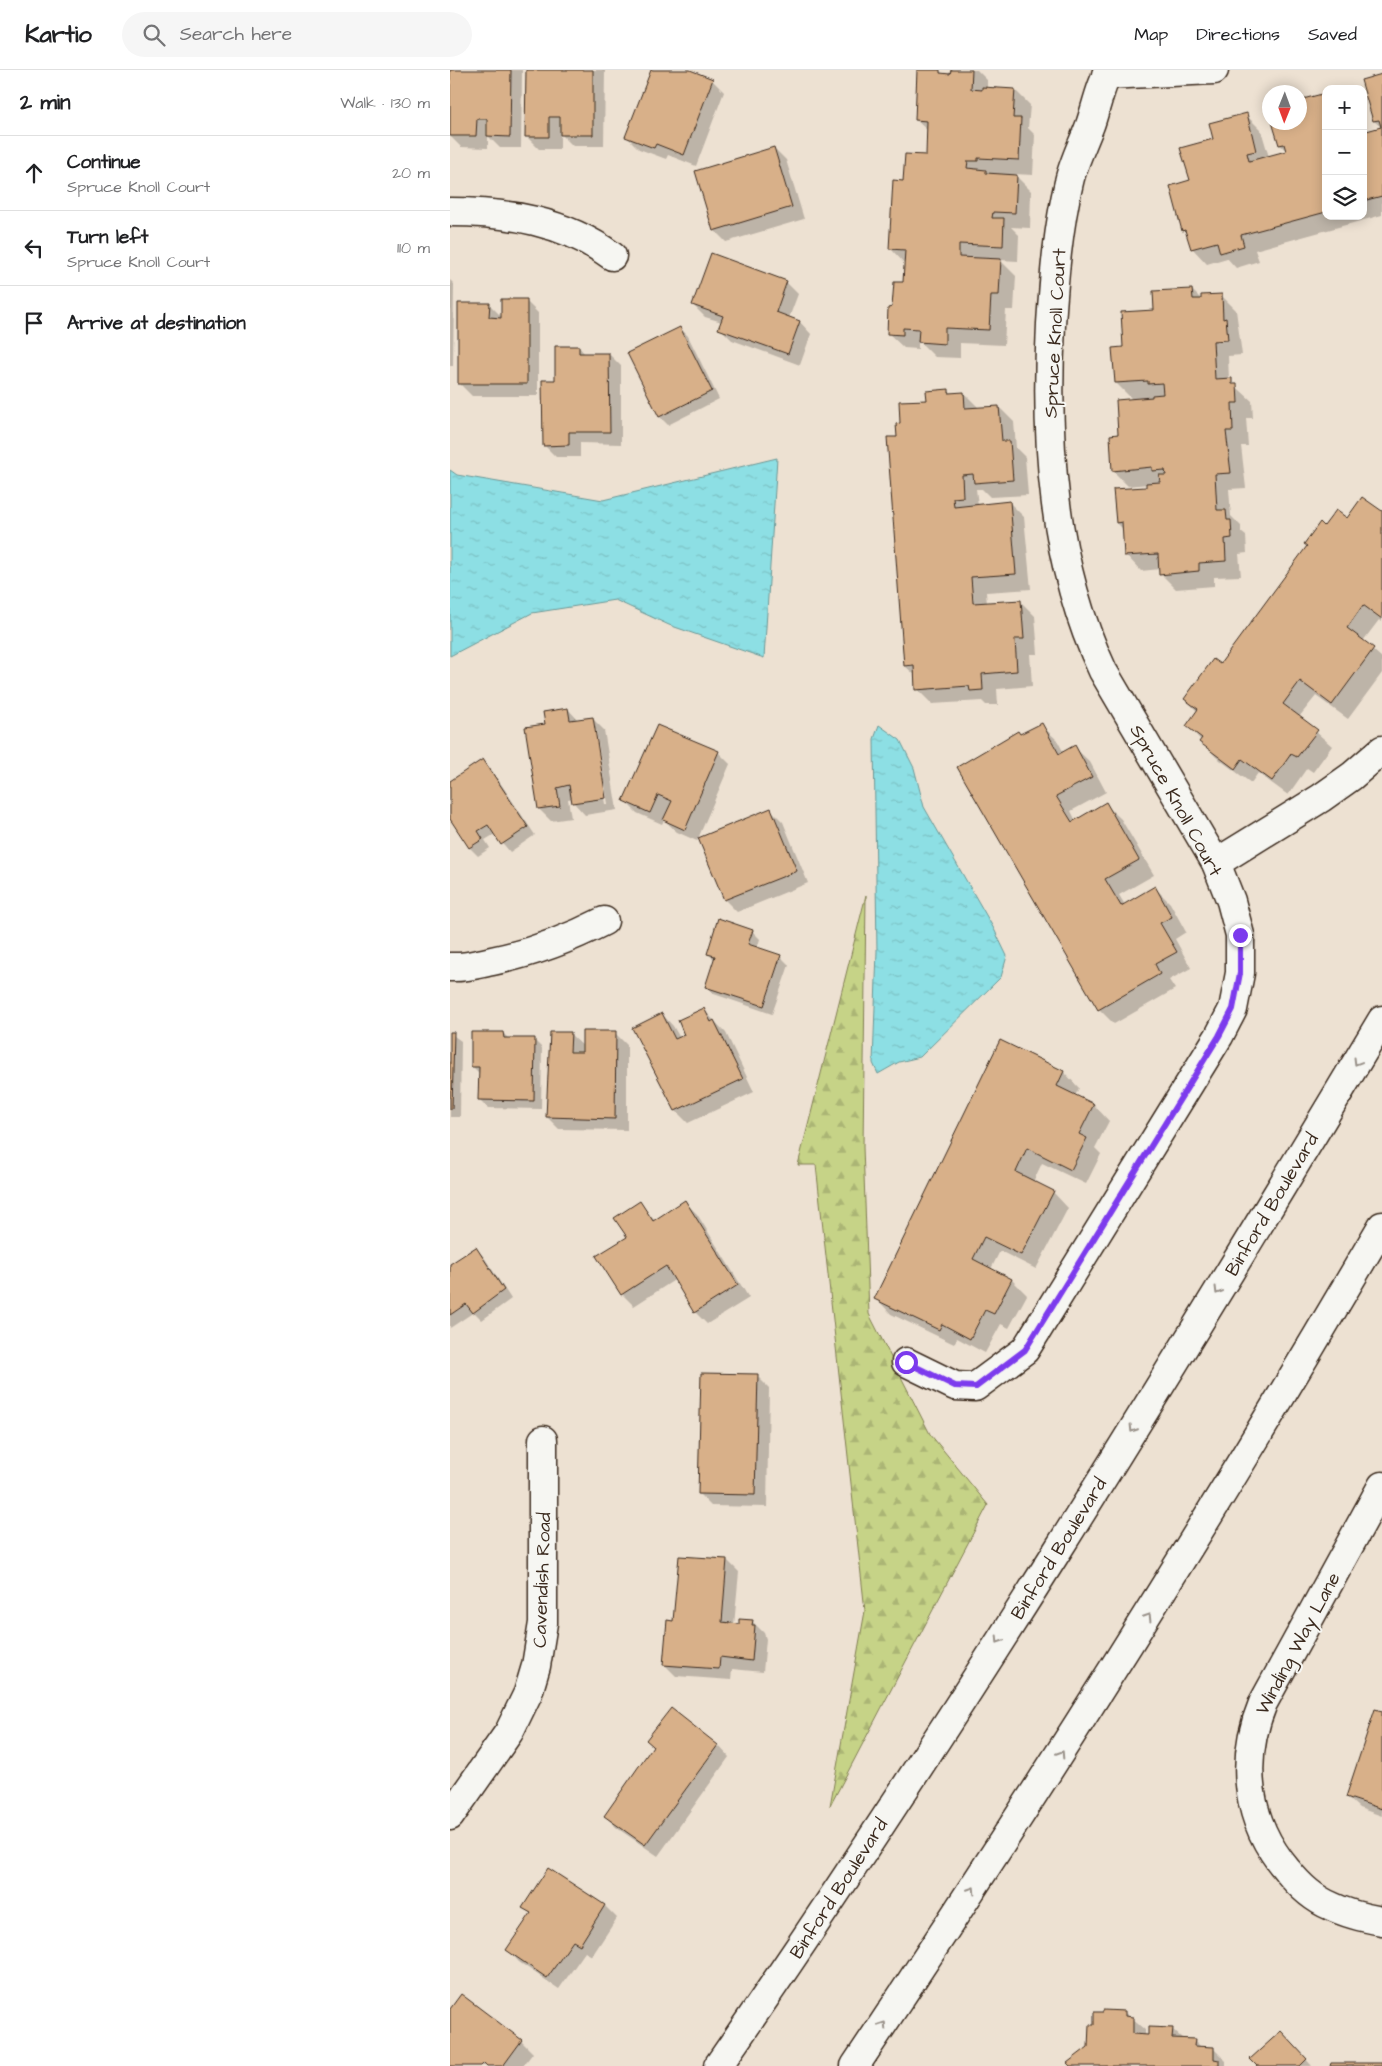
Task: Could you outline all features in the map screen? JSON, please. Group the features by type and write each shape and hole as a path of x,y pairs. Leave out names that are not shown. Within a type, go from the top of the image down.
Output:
{"street":[{"path":"1106,72 1214,70"},
{"name":"Spruce Knoll Court","path":"906,1362 955,1386 976,1387 1025,1350 1219,1036 1233,1009 1240,973 1240,935 1232,902 1216,863 1103,671 1090,643 1078,612 1064,561 1058,524 1053,480 1048,387 1059,237 1069,180 1100,100 1106,72"},
{"path":"450,212 494,212 538,221 577,234 612,256"},
{"path":"1216,863 1321,798 1352,776 1382,750"},
{"path":"450,967 462,968 525,954 566,940 604,921"},
{"name":"Binford Boulevard","path":"718,2066 906,1785 1050,1562 1178,1358 1382,1020"},
{"path":"856,2066 1152,1610 1274,1412 1382,1226"},
{"name":"Cavendish Road","path":"450,1816 509,1732 528,1693 536,1666 543,1623 543,1440"},
{"name":"Winding Way Lane","path":"1382,1486 1263,1703 1252,1732 1248,1765 1250,1795 1258,1825 1273,1852 1293,1878 1330,1906 1360,1917 1382,1921"}],"green space":[{"path":"866,895 863,1147 869,1314 930,1434 988,1505 830,1806 865,1611 816,1165 798,1165"}],"water":[{"path":"777,458 764,658 669,625 615,600 532,613 450,656 450,470 457,475 603,500"},
{"path":"879,725 900,740 914,768 924,807 994,929 1007,956 1001,977 920,1057 899,1062 878,1074 873,1063 877,951 874,739"}],"building":[{"path":"450,70 511,70 510,137 487,136 487,119 477,119 476,136 450,136"},
{"path":"526,70 593,70 593,135 560,135 560,117 549,117 549,137 525,137"},
{"path":"651,70 690,70 713,79 684,155 656,144 654,148 625,137"},
{"path":"917,70 940,70 940,73 950,74 951,70 972,70 971,89 982,90 982,87 1015,89 1013,118 1021,118 1019,160 978,158 978,161 968,161 967,168 986,170 986,173 1017,175 1015,213 993,212 992,218 1004,218 1003,246 959,244 959,257 1001,259 999,295 991,295 989,330 945,328 945,344 918,342 919,329 903,328 903,335 887,334 888,308 892,307 894,282 903,282 905,250 889,249 893,180 903,181 905,154 926,155 927,121 915,120"},
{"path":"1382,74 1382,196 1367,200 1367,131 1381,127 1379,120 1373,121 1367,100 1367,85 1362,85 1361,80"},
{"path":"1322,94 1322,213 1241,235 1244,246 1220,253 1217,242 1191,249 1185,230 1182,231 1170,186 1190,180 1180,148 1213,139 1209,123 1247,113 1256,151 1247,153 1249,161 1286,151 1284,144 1279,145 1274,130 1307,130 1307,98"},
{"path":"774,147 792,207 713,231 695,171"},
{"path":"711,253 787,281 776,312 800,321 788,354 718,329 723,316 692,305"},
{"path":"1192,289 1193,299 1201,299 1201,295 1222,294 1223,319 1226,318 1228,340 1213,341 1215,379 1232,378 1232,384 1237,384 1238,403 1232,403 1233,431 1226,431 1231,473 1215,474 1217,510 1226,510 1227,520 1231,520 1232,538 1225,539 1226,561 1199,563 1199,571 1159,575 1158,554 1124,556 1122,522 1116,523 1113,489 1146,487 1146,483 1160,482 1159,475 1166,475 1165,470 1152,471 1152,467 1112,471 1110,435 1118,434 1116,400 1152,397 1152,395 1163,394 1162,383 1148,384 1148,381 1115,383 1112,348 1123,347 1121,312 1154,310 1153,291"},
{"path":"501,299 527,299 527,384 458,384 458,303 490,303 489,317 501,318"},
{"path":"680,327 712,391 659,417 627,353"},
{"path":"555,346 579,346 579,353 609,353 610,432 569,432 569,445 543,446 542,380 555,380"},
{"path":"949,389 949,393 964,392 965,408 999,406 1002,441 1010,441 1013,480 974,483 973,474 962,475 963,497 953,498 954,507 1010,501 1016,574 971,577 973,603 1021,600 1024,639 1015,639 1017,671 982,674 983,690 970,691 969,686 915,690 914,665 904,666 887,437 897,437 896,424 900,423 899,401 927,400 926,391"},
{"path":"1362,497 1382,511 1382,619 1363,605 1347,628 1374,648 1332,705 1300,681 1283,704 1318,730 1297,757 1291,754 1272,781 1242,759 1235,769 1199,742 1202,738 1186,726 1198,709 1184,699 1213,659 1220,664 1307,546 1304,544 1320,522 1324,526 1336,510 1347,518"},
{"path":"568,708 570,720 593,717 606,798 572,803 569,785 557,788 560,806 538,809 525,727 545,724 543,712"},
{"path":"1042,723 1059,754 1075,745 1092,777 1056,796 1072,822 1106,802 1139,860 1105,879 1121,906 1155,886 1172,917 1160,923 1177,952 1155,964 1160,974 1098,1010 957,767 1018,731 1020,734"},
{"path":"657,725 719,751 685,830 663,820 672,801 658,795 650,813 623,801"},
{"path":"483,759 528,827 501,845 488,825 478,831 483,839 469,848 450,819 450,781"},
{"path":"771,808 797,871 724,900 698,838"},
{"path":"718,918 753,930 748,944 781,955 764,1006 705,987 715,956 707,954"},
{"path":"704,1008 711,1022 714,1020 743,1079 675,1111 632,1028 662,1013 675,1039 684,1035 678,1020"},
{"path":"582,1031 616,1031 615,1119 546,1117 550,1032 571,1032 570,1052 582,1052"},
{"path":"450,1032 454,1032 452,1109 450,1109"},
{"path":"471,1032 503,1032 504,1038 535,1038 534,1101 478,1100 479,1067 471,1067"},
{"path":"1000,1040 1064,1071 1057,1086 1094,1104 1079,1134 1087,1138 1071,1170 1027,1148 1016,1172 1054,1191 1021,1255 984,1237 973,1259 1012,1279 994,1314 985,1310 970,1339 942,1324 939,1330 874,1299"},
{"path":"685,1200 738,1285 694,1313 666,1266 621,1295 596,1256 627,1237 614,1218 640,1201 653,1221"},
{"path":"476,1247 504,1290 473,1313 466,1304 450,1315 450,1264"},
{"path":"701,1373 758,1374 755,1495 698,1494"},
{"path":"679,1556 727,1559 722,1622 739,1624 739,1619 753,1620 752,1625 755,1625 752,1661 720,1657 719,1669 663,1665 667,1620 673,1621"},
{"path":"671,1708 718,1745 645,1845 604,1816 653,1746 646,1740"},
{"path":"1375,1709 1382,1711 1382,1809 1346,1797"},
{"path":"548,1868 605,1905 580,1945 573,1941 547,1978 506,1950 531,1913 522,1908"},
{"path":"461,1994 522,2040 503,2066 487,2066 484,2063 481,2066 450,2066 450,2009"},
{"path":"1103,2010 1125,2011 1125,2016 1133,2017 1133,2034 1148,2035 1148,2027 1173,2028 1172,2038 1195,2039 1194,2046 1214,2047 1214,2059 1219,2060 1219,2066 1070,2066 1067,2063 1088,2047 1089,2025 1094,2025 1094,2012 1103,2012"},
{"path":"1281,2031 1307,2059 1300,2066 1257,2066 1250,2059"},
{"path":"1331,2063 1382,2063 1382,2066 1330,2066"}],"route":[{"path":"906,1362 955,1386 976,1387 1025,1350 1219,1036 1233,1009 1240,973 1240,935"}]}
